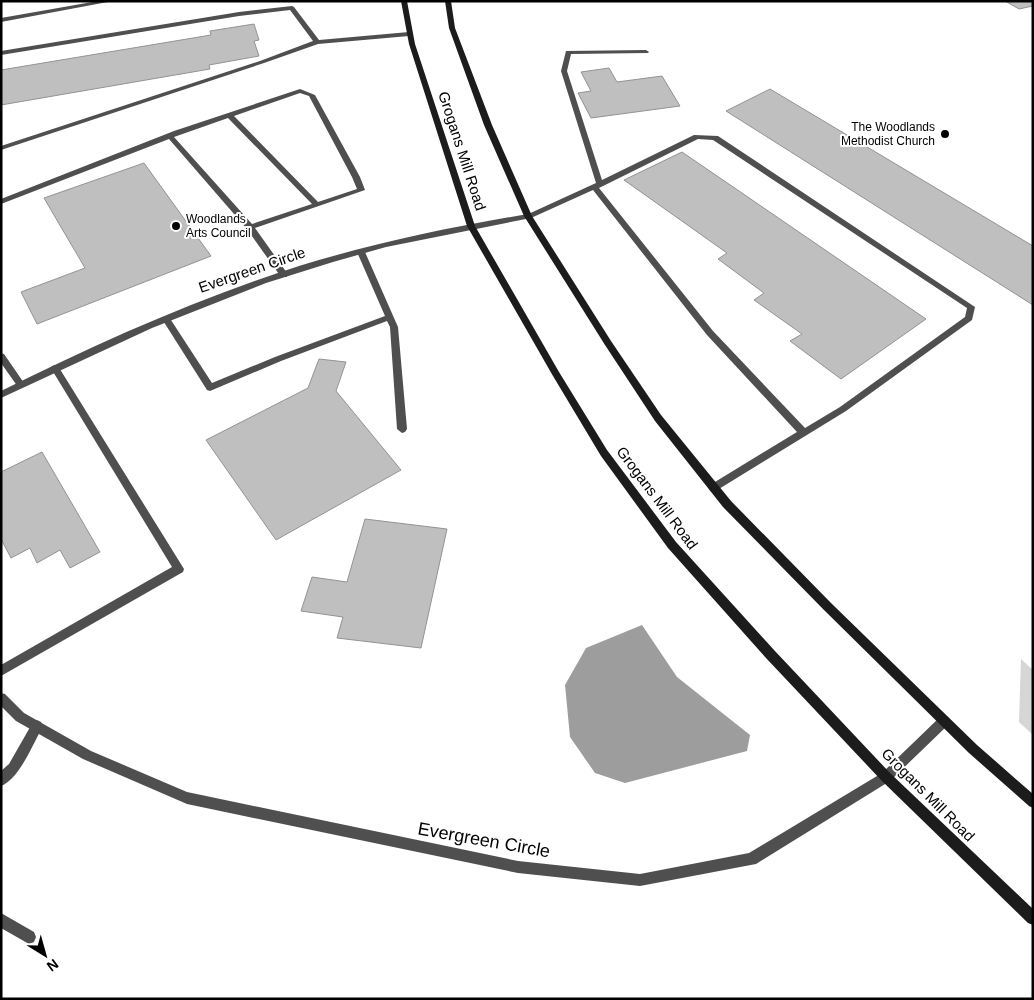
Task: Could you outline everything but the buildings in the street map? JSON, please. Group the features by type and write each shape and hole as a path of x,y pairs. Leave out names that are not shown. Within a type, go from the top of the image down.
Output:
{"main road":[{"name":"Grogans Mill Road","path":"404,1 409,34 471,226 604,453 672,545 770,654 886,777 1033,918"},
{"name":"Grogans Mill Road","path":"448,1 452,28 488,125 528,216 658,418 727,504 944,721 1033,802"}],"street":[{"path":"1,20 110,1"},
{"path":"278,1 292,8 317,42"},
{"path":"1,54 231,16 292,8"},
{"path":"1,148 317,42 409,34"},
{"path":"646,52 568,52 564,71 597,186 710,333 804,433 714,488"},
{"path":"1,202 229,115 300,91 312,95 356,177 361,190 250,227"},
{"path":"229,115 317,206"},
{"path":"170,136 250,227 284,275"},
{"name":"Evergreen Circle","path":"1,395 55,368 166,319 284,275 414,237 528,216 597,186 698,137 716,138 971,307 969,318 844,409 804,433"},
{"path":"361,252 394,327 402,429"},
{"path":"166,319 210,388 278,359 390,317"},
{"path":"1,356 21,385"},
{"path":"1,671 179,569 55,368"},
{"name":"Evergreen Circle","path":"1,698 20,717 87,755 187,798 518,867 640,880 751,859 886,777 944,721"},
{"path":"1,780 12,768 36,726"},
{"path":"1,920 28,937"}],"shaded area":[{"path":"642,625 677,677 750,735 747,751 625,783 595,773 570,737 565,685 586,648"},
{"path":"1021,659 1033,670 1033,735 1019,722"}],"place":[{"name":"The Woodlands Methodist Church","path":"945,134"},
{"name":"Woodlands Arts Council","path":"176,226"}]}
